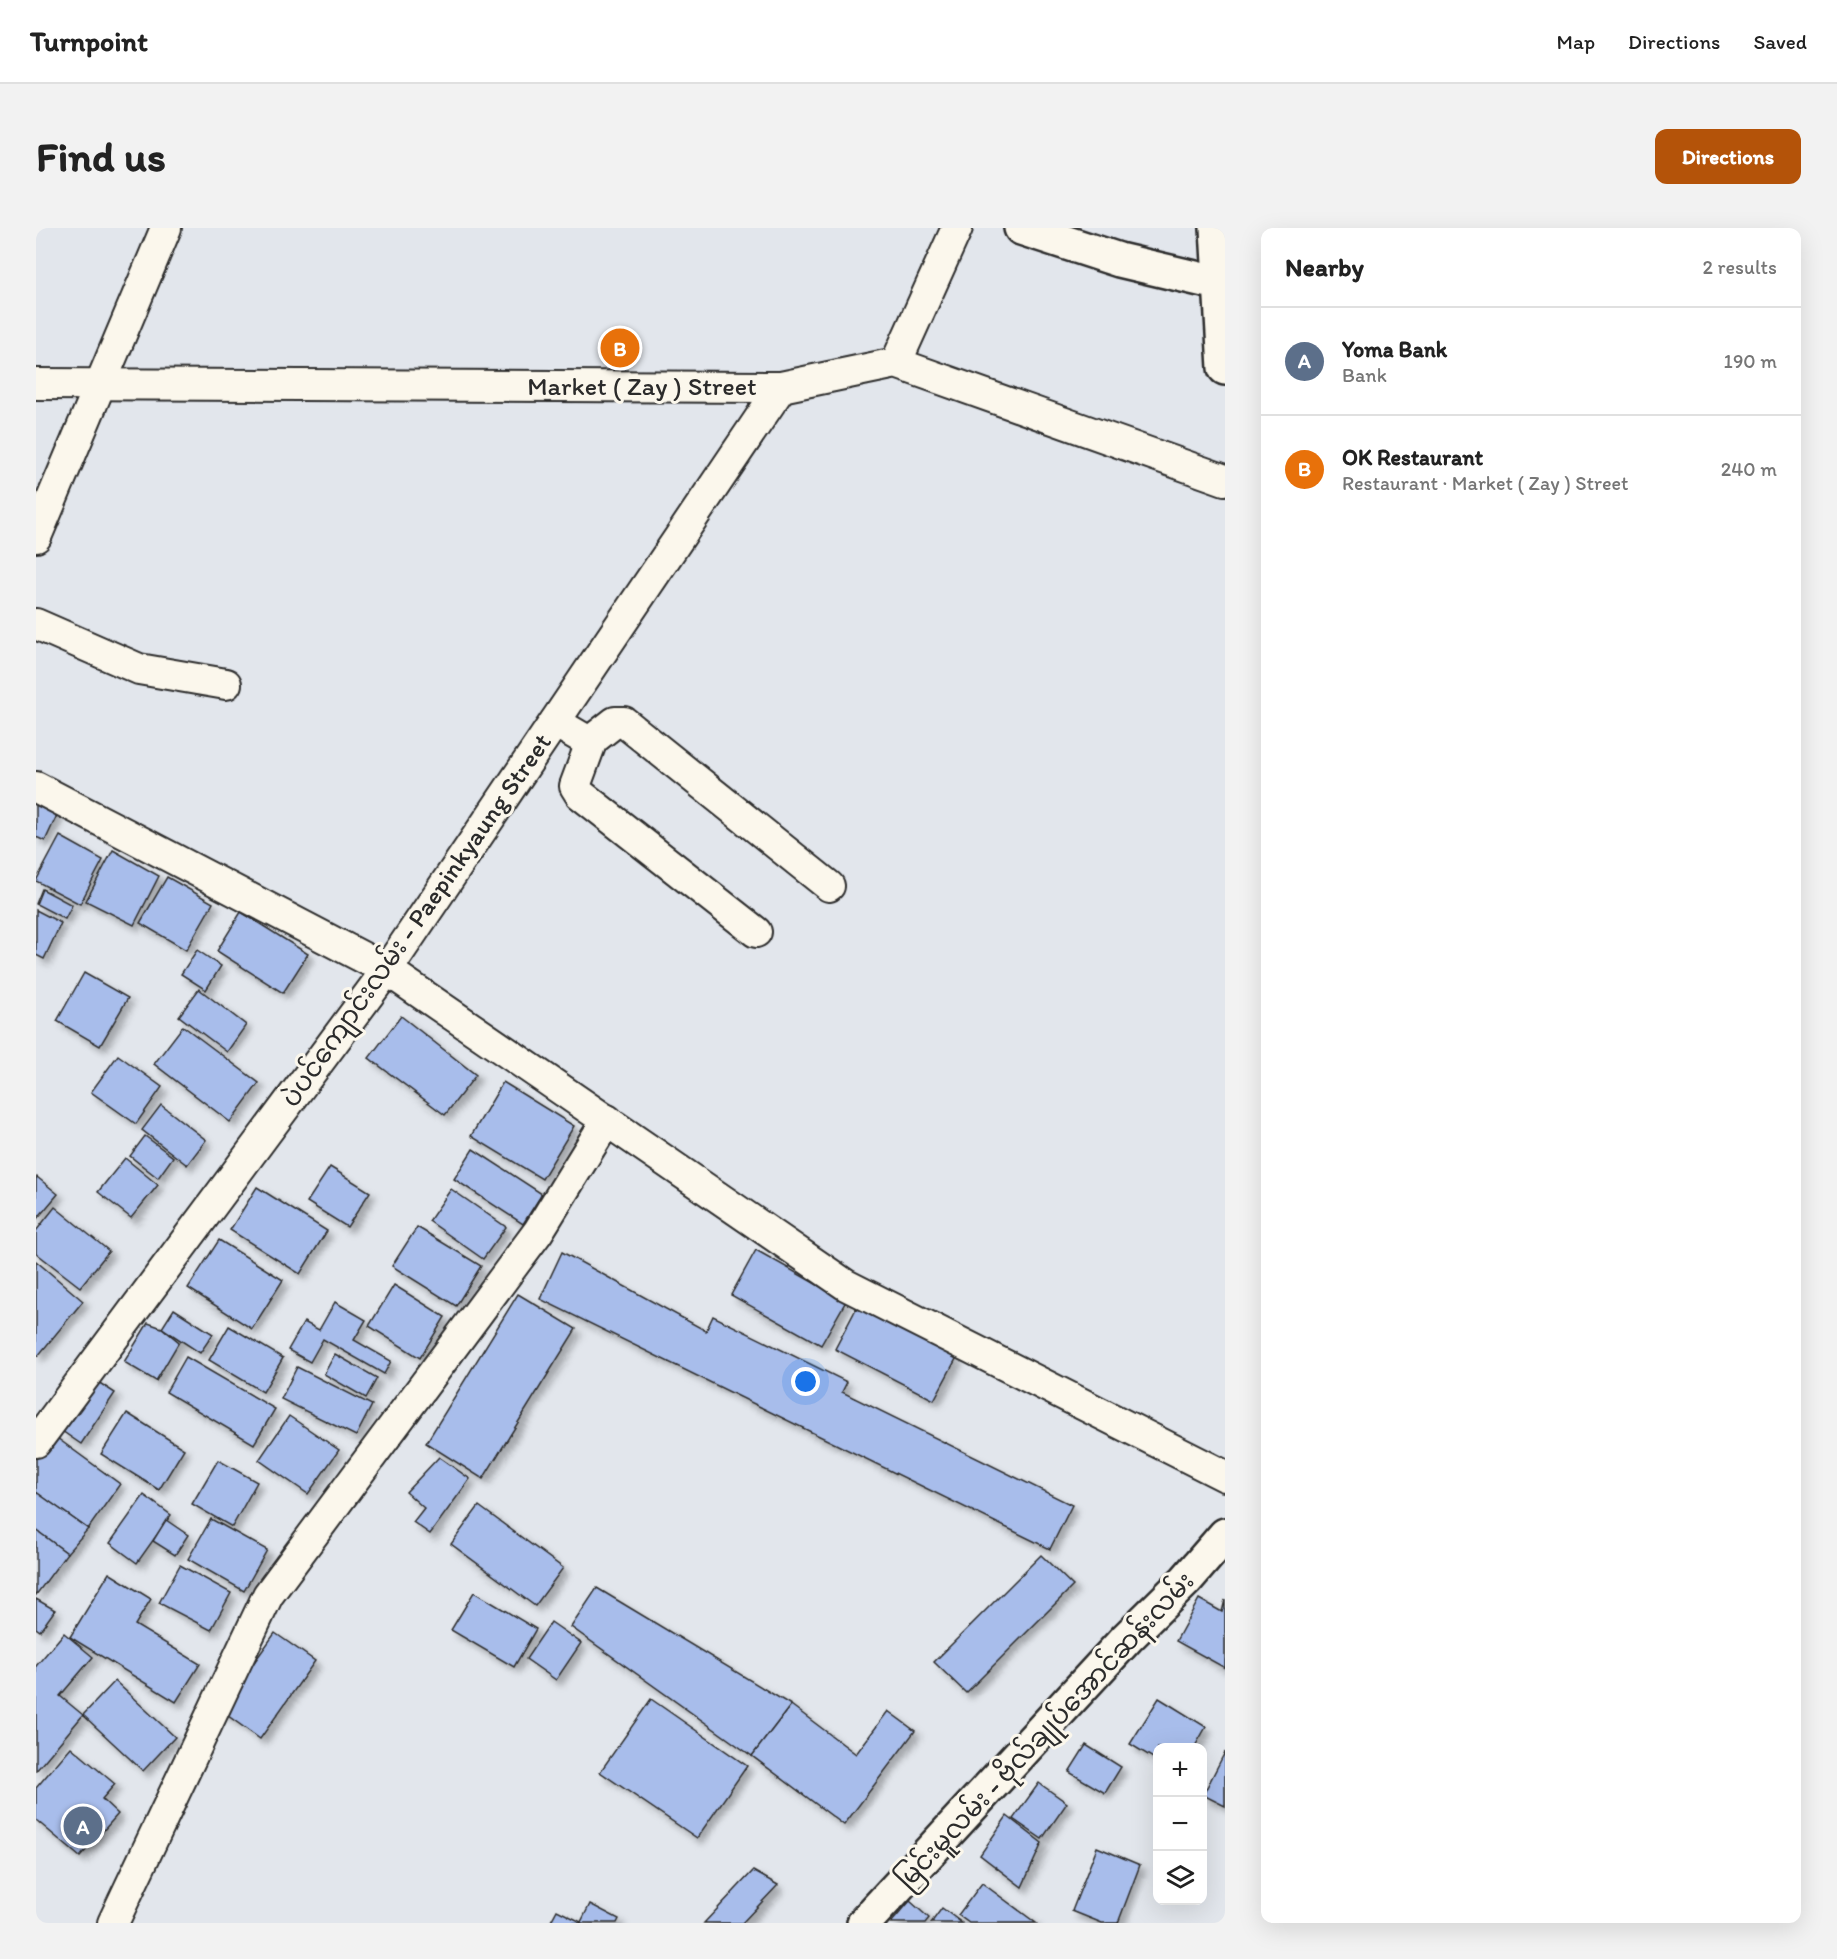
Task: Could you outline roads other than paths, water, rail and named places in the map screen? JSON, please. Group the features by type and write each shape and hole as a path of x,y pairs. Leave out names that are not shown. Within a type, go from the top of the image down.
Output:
{"main road":[{"path":"1021,228 1119,260 1222,284"},
{"path":"1217,228 1225,368"},
{"name":"မြင်းမူလမ်း - ဗိုလ်ချုပ်အောင်ဆန်းလမ်း","path":"864,1923 1127,1638 1186,1580 1225,1535"}],"street":[{"path":"36,537 166,228"},
{"path":"957,228 896,363 1225,480"},
{"name":"Market ( Zay ) Street","path":"36,384 781,387 896,363"},
{"name":"ပဲပင်ကျောင်းလမ်း - Paepinkyaung Street","path":"36,1442 387,970 781,387"},
{"path":"36,624 139,669 226,684"},
{"path":"555,722 584,739 592,740"},
{"path":"756,932 580,794 575,786 592,740 615,722 624,722 829,886"},
{"path":"36,787 387,970 846,1285 1225,1476"},
{"path":"113,1923 268,1595 538,1232 607,1120"}],"place":[{"name":"OK Restaurant","path":"620,348"},
{"name":"Yoma Bank","path":"83,1826"}]}
